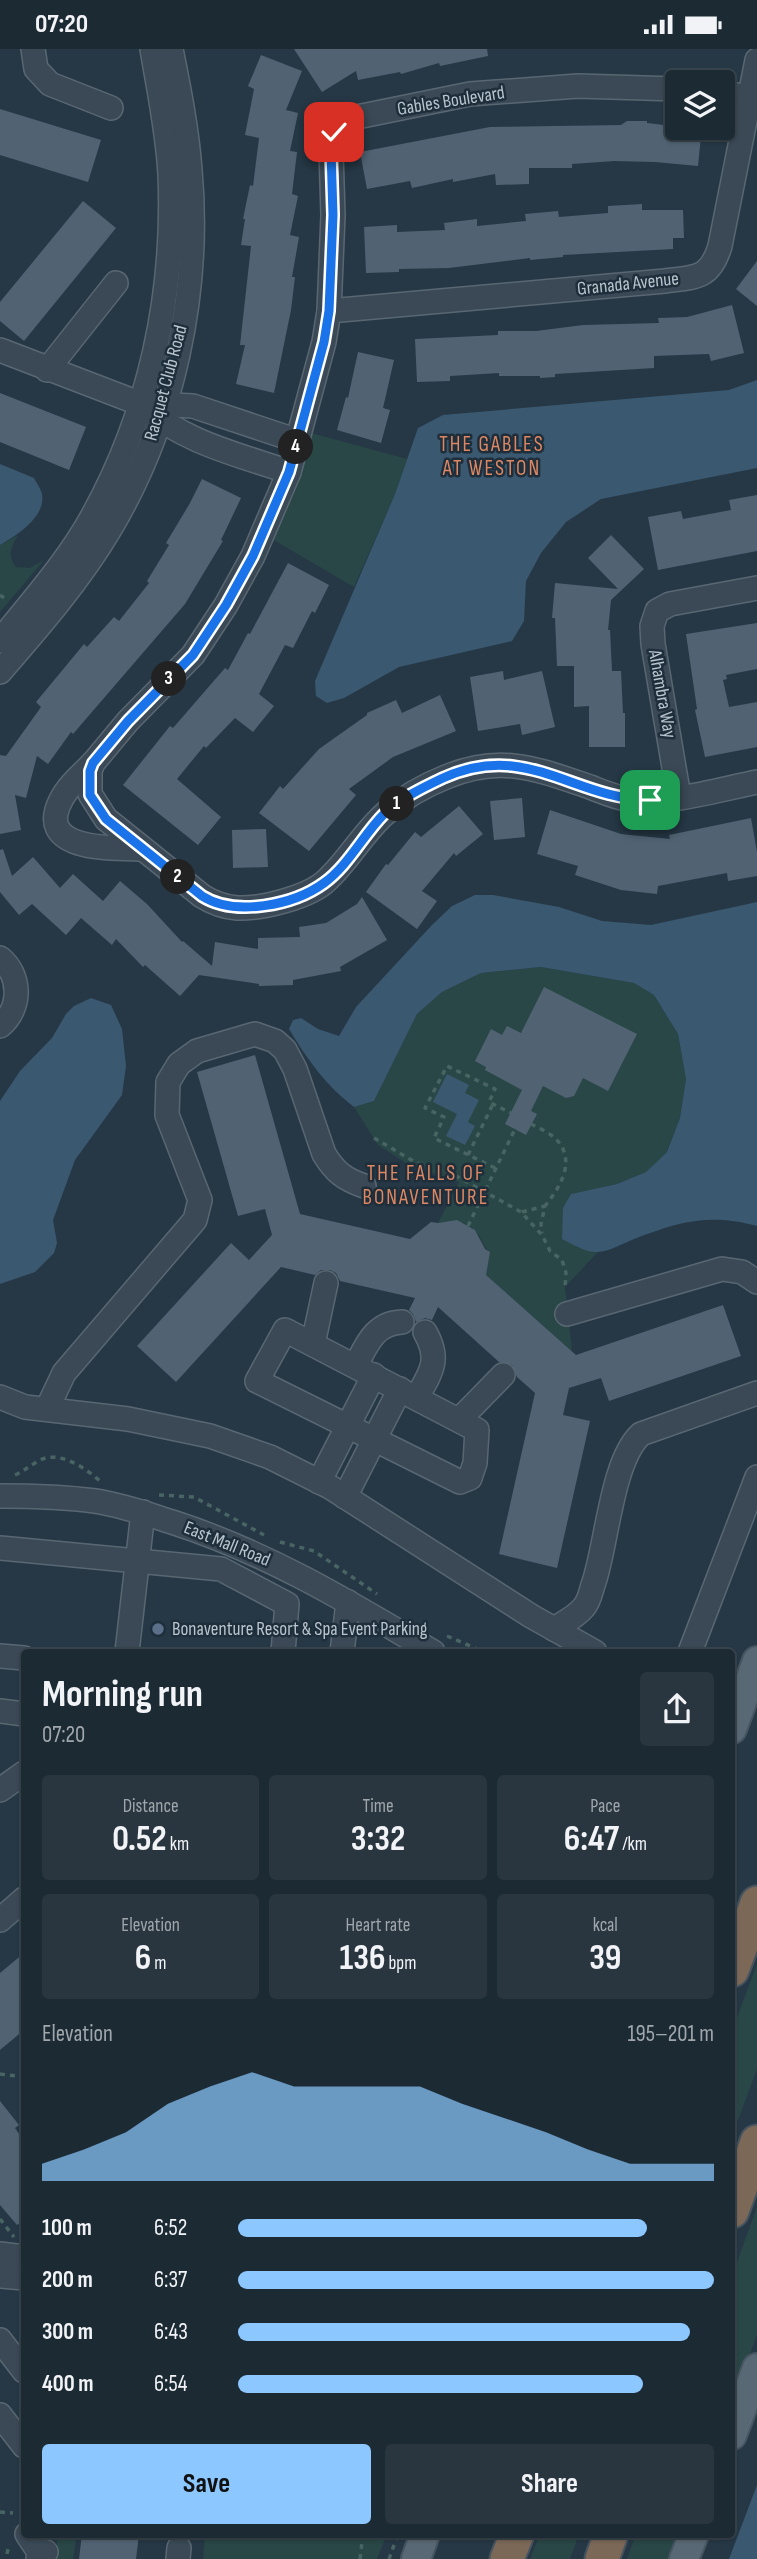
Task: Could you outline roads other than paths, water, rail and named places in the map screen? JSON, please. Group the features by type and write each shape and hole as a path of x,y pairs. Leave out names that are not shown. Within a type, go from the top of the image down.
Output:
{"highway":[{"path":"735,1962 757,1903"},
{"path":"735,2203 757,2142"},
{"path":"507,2559 515,2538"},
{"path":"602,2559 610,2538"}],"main road":[{"path":"735,1721 757,1661"},
{"path":"735,2427 757,2368"},
{"path":"416,2559 424,2538"},
{"path":"684,2559 692,2538"}],"street":[{"path":"33,49 36,69 50,83 111,108"},
{"name":"Racquet Club Road","path":"0,641 56,572 92,518 124,451 154,359 166,292 171,225 170,173 164,116 152,49"},
{"name":"Racquet Club Road","path":"0,672 68,590 111,528 145,460 176,362 189,290 192,232 191,172 184,111 172,49"},
{"name":"Granada Avenue","path":"329,311 665,281 705,274 712,267 720,246 753,97 757,60"},
{"name":"Gables Boulevard","path":"143,849 86,845 67,839 61,834 57,817 61,799 155,693 193,655 226,605 253,556 289,472 324,342 329,311 333,215 332,140 338,126 347,120 470,94 578,86 665,89"},
{"path":"735,95 753,97"},
{"path":"47,370 116,283"},
{"path":"0,350 162,412 186,437 289,472"},
{"path":"162,412 193,406 298,441"},
{"name":"Alhambra Way","path":"679,797 653,644 652,627 656,611 670,604 757,588"},
{"path":"93,763 89,781 90,795 106,819 211,902 236,908 249,908 305,894 326,882 385,813 411,795 469,769 501,765 531,767 630,800 679,797 757,782"},
{"path":"0,958 12,971 17,997 13,1010 0,1026"},
{"path":"47,1409 64,1373 195,1220 200,1200 167,1115 168,1082 179,1065 197,1051 255,1034 275,1041 285,1050 295,1069 324,1154 330,1164 338,1174 364,1186"},
{"path":"568,1314 722,1269 742,1272 757,1282"},
{"path":"313,1344 326,1283"},
{"path":"319,1482 348,1427 372,1335 382,1326 402,1322"},
{"path":"285,1330 365,1370 477,1430 475,1463 470,1478 460,1482 257,1381 285,1330"},
{"path":"345,1497 375,1439 409,1393 431,1373 435,1357 432,1343 425,1332"},
{"path":"459,1420 503,1375"},
{"path":"554,1629 577,1615 587,1604 620,1474 631,1442 641,1434 757,1392"},
{"path":"0,1397 25,1407 128,1419 209,1436 270,1457 345,1497 590,1649"},
{"path":"691,1649 757,1477"},
{"name":"East Mall Road","path":"0,1496 96,1501 142,1512 249,1550 348,1602 428,1649"},
{"path":"127,1649 142,1512"},
{"path":"0,1548 220,1569 287,1604 283,1649"},
{"path":"342,1649 348,1602"},
{"path":"0,1656 21,1658"},
{"path":"0,1711 21,1714"},
{"path":"0,1790 21,1775"},
{"path":"0,1920 21,1902"},
{"path":"0,2255 21,2257"},
{"path":"0,2276 21,2279"},
{"path":"0,2340 21,2367"},
{"path":"0,2415 21,2442"},
{"path":"30,2538 37,2549 45,2551"}],"water":[{"path":"757,380 757,468 601,499 566,522 541,553 526,581 524,621 512,641 399,667 344,698 327,703 316,696 315,681 395,494 418,428 443,415 729,390"},
{"path":"0,464 34,478 41,492 42,502 35,518 0,545"},
{"path":"475,895 493,895 559,907 602,921 651,925 757,902 757,1226 723,1220 694,1221 665,1228 598,1252 584,1250 562,1239 563,1208 571,1194 617,1184 646,1172 667,1152 680,1118 686,1079 678,1034 654,995 634,983 541,967 481,973 442,992 417,1014 374,1101 354,1107 326,1081 289,1029 293,1020 301,1018 318,1029 339,1036 356,1007 432,925 452,906"},
{"path":"91,998 111,1005 122,1029 126,1066 122,1095 75,1160 53,1220 57,1243 54,1253 35,1272 0,1284 0,1101 20,1071 52,1038 66,1014 74,1006"},
{"path":"447,1074 469,1085 465,1093 479,1100 468,1122 475,1126 465,1145 446,1136 457,1114 433,1102"},
{"path":"757,2485 757,2559 729,2559"}],"place":[{"name":"Bonaventure Resort & Spa Event Parking","path":"158,1629"}],"district":[{"name":"THE GABLES AT WESTON","path":"492,456"},
{"name":"THE FALLS OF BONAVENTURE","path":"426,1185"}]}
